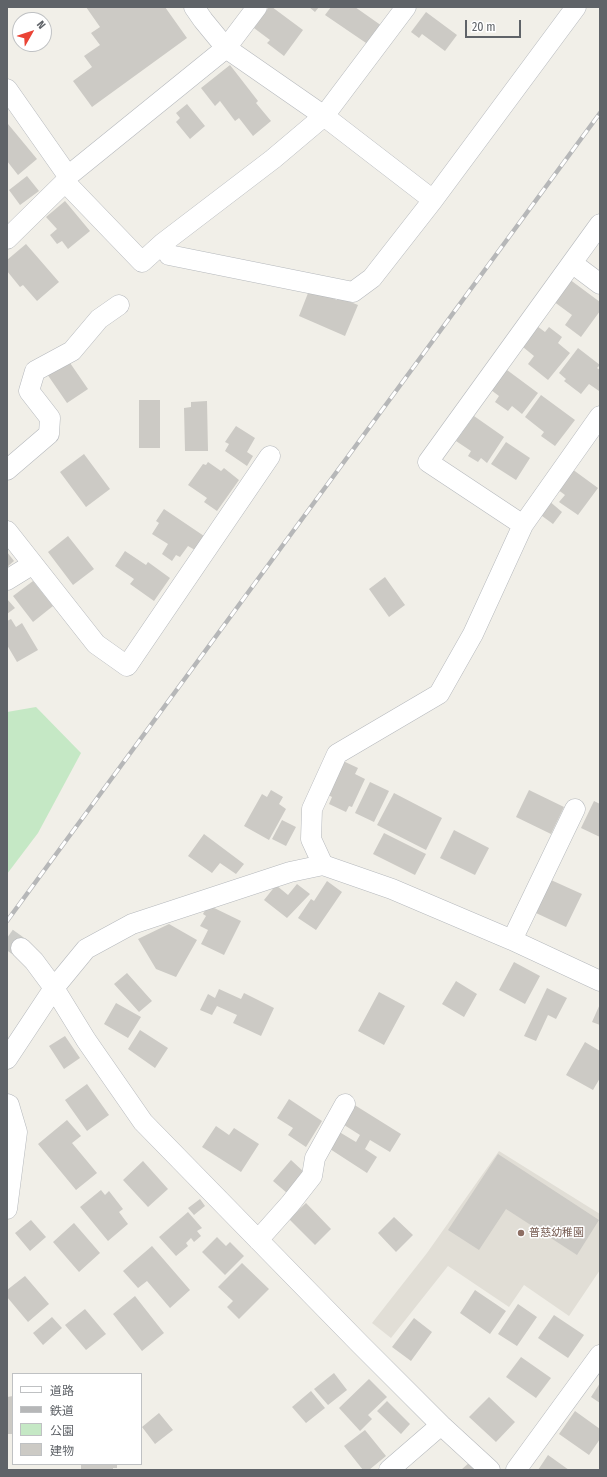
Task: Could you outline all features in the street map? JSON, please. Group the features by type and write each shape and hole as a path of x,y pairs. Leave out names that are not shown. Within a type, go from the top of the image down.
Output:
{"street":[{"path":"194,7 226,48 324,116 433,200"},
{"path":"7,240 66,179 226,48 257,7"},
{"path":"7,89 66,179 142,262 163,243 273,159 324,116 406,7"},
{"path":"163,243 169,255 353,292 372,278 433,200 576,7"},
{"path":"524,525 428,462 600,224"},
{"path":"572,263 600,284"},
{"path":"7,470 49,434 50,418 29,391 35,371 72,351 99,319 119,305"},
{"path":"323,865 311,839 312,809 337,754 439,694 473,634 524,525 600,416"},
{"path":"7,531 96,644 127,666 270,456"},
{"path":"7,580 33,564"},
{"path":"512,940 575,809"},
{"path":"7,1058 54,988 86,949 132,924 290,872 323,865 392,889 512,940 600,981"},
{"path":"21,948 34,961 54,988 86,1040 143,1122 441,1425 490,1470"},
{"path":"7,1104 9,1105 17,1132 7,1209"},
{"path":"258,1240 290,1204 312,1176 315,1158 345,1104"},
{"path":"516,1470 600,1356"},
{"path":"388,1470 441,1425"}],"shaded area":[{"name":"普慈幼稚園","path":"499,1151 600,1214 600,1270 569,1316 524,1285 509,1307 448,1266 391,1338 372,1323 427,1253"}],"green space":[{"path":"36,707 81,753 38,833 7,874 7,712"}],"building":[{"path":"86,7 165,7 187,38 92,107 73,81 92,67 84,56 100,45 91,33 100,27"},
{"path":"269,7 272,7 303,30 284,56 267,43 270,40 254,28"},
{"path":"309,7 319,7 315,12"},
{"path":"331,7 355,7 382,26 369,45 325,15"},
{"path":"426,12 457,35 445,51 422,34 419,38 411,32"},
{"path":"230,65 258,101 256,103 271,121 253,136 239,118 235,121 220,101 215,106 201,88"},
{"path":"187,104 205,126 190,139 176,122 180,118 176,113"},
{"path":"8,124 37,159 18,175 7,161"},
{"path":"27,176 39,191 20,205 9,190"},
{"path":"65,201 90,231 68,249 62,241 57,244 50,235 57,229 46,217"},
{"path":"26,244 59,282 37,301 23,285 20,287 7,271 7,260"},
{"path":"569,279 600,302 600,311 581,337 565,325 572,315 553,301"},
{"path":"310,288 337,300 338,297 358,305 345,336 299,316"},
{"path":"533,323 545,332 549,327 562,337 558,343 570,353 548,380 528,364 534,356 518,343"},
{"path":"578,348 600,365 597,368 600,370 599,391 589,384 581,394 564,381 566,379 559,373"},
{"path":"68,360 88,389 67,403 47,374"},
{"path":"507,370 538,393 522,414 512,406 508,411 495,402 499,396 491,390"},
{"path":"541,395 575,420 555,446 541,436 544,432 525,417"},
{"path":"139,400 160,400 160,448 139,448"},
{"path":"207,401 208,451 185,451 184,408 191,407 191,402"},
{"path":"474,416 504,437 487,463 481,458 478,462 468,456 471,451 456,441"},
{"path":"236,426 255,438 247,452 253,456 247,466 225,451 229,444 225,442"},
{"path":"506,442 530,458 516,480 491,464"},
{"path":"84,454 110,489 86,507 60,472"},
{"path":"208,462 221,471 224,468 239,480 217,511 204,502 207,498 188,485 203,464 206,465"},
{"path":"572,469 598,488 578,515 559,502 565,495 557,489"},
{"path":"548,500 562,512 553,524 538,513"},
{"path":"164,509 204,536 195,550 188,546 180,557 176,555 172,561 162,554 168,544 152,534 159,523 156,521"},
{"path":"68,536 94,569 73,585 48,552"},
{"path":"125,551 146,565 148,562 170,578 154,601 130,584 134,579 115,566"},
{"path":"7,552 14,561 7,567"},
{"path":"385,577 405,605 389,617 369,589"},
{"path":"33,581 53,606 33,622 13,596"},
{"path":"7,599 15,608 7,614"},
{"path":"11,619 16,627 22,623 38,650 17,662 7,645 7,621"},
{"path":"341,760 358,768 355,774 365,779 352,807 349,806 346,812 329,804 332,797 328,795"},
{"path":"370,782 389,791 374,822 355,813"},
{"path":"271,790 283,797 279,804 286,809 269,840 244,826 262,794 267,797"},
{"path":"529,790 564,807 551,834 516,817"},
{"path":"394,793 442,818 426,850 377,825"},
{"path":"594,801 600,804 600,837 581,828"},
{"path":"282,820 296,827 286,846 272,839"},
{"path":"454,830 489,848 475,875 440,858"},
{"path":"384,833 426,854 415,875 373,854"},
{"path":"204,834 244,864 236,874 220,863 212,873 188,856"},
{"path":"551,880 582,894 566,927 536,913"},
{"path":"327,881 342,892 316,930 298,918 311,899 314,901"},
{"path":"297,884 310,894 287,918 264,900 276,885 288,895"},
{"path":"208,905 241,921 224,955 201,944 208,930 200,926 206,916 203,914"},
{"path":"169,924 197,940 176,977 156,969 138,939"},
{"path":"514,962 540,976 525,1004 499,990"},
{"path":"127,973 152,1001 139,1012 114,984"},
{"path":"456,981 477,994 464,1017 442,1004"},
{"path":"547,988 567,998 556,1019 548,1015 536,1041 524,1036"},
{"path":"219,989 241,999 244,993 274,1008 261,1036 233,1023 237,1015 217,1006 212,1015 200,1010 208,994 215,998"},
{"path":"379,992 405,1006 384,1045 358,1031"},
{"path":"116,1003 141,1017 128,1038 104,1024"},
{"path":"600,1004 600,1025 592,1022"},
{"path":"140,1030 168,1048 155,1068 128,1049"},
{"path":"65,1036 80,1058 64,1069 49,1046"},
{"path":"585,1042 600,1051 600,1078 593,1090 566,1075"},
{"path":"87,1084 109,1115 87,1131 65,1100"},
{"path":"289,1099 322,1121 306,1147 288,1135 293,1128 277,1118"},
{"path":"353,1104 401,1134 390,1152 370,1140 365,1149 377,1157 367,1173 330,1149 336,1130 356,1142 360,1135 341,1123"},
{"path":"67,1120 81,1136 72,1143 97,1173 76,1190 38,1144"},
{"path":"216,1126 229,1135 234,1128 259,1144 241,1172 202,1147"},
{"path":"498,1154 599,1220 577,1255 506,1209 479,1250 448,1230"},
{"path":"291,1160 304,1172 287,1193 273,1181"},
{"path":"143,1161 168,1189 148,1207 123,1180"},
{"path":"101,1190 105,1195 109,1191 123,1209 119,1212 128,1224 108,1241 80,1207"},
{"path":"200,1199 205,1206 194,1215 188,1208"},
{"path":"306,1203 331,1229 315,1245 289,1219"},
{"path":"188,1212 202,1228 197,1231 201,1236 194,1242 191,1238 186,1243 188,1246 176,1256 159,1237"},
{"path":"394,1217 413,1235 396,1252 378,1233"},
{"path":"31,1220 46,1237 30,1251 15,1233"},
{"path":"74,1223 100,1253 79,1272 53,1242"},
{"path":"217,1237 226,1246 230,1242 244,1256 225,1275 202,1252"},
{"path":"152,1246 190,1290 170,1308 147,1281 138,1288 123,1271"},
{"path":"242,1263 269,1289 239,1319 227,1307 233,1301 218,1287"},
{"path":"25,1276 49,1304 28,1322 7,1297 7,1290"},
{"path":"475,1290 506,1311 490,1334 460,1313"},
{"path":"135,1296 164,1333 142,1351 113,1314"},
{"path":"518,1304 537,1317 517,1346 498,1334"},
{"path":"85,1309 106,1334 86,1350 65,1325"},
{"path":"554,1315 584,1335 568,1358 538,1338"},
{"path":"52,1317 62,1328 43,1345 33,1333"},
{"path":"414,1318 432,1332 411,1361 392,1347"},
{"path":"521,1357 551,1378 536,1398 506,1377"},
{"path":"334,1373 347,1390 328,1405 314,1389"},
{"path":"369,1379 387,1397 368,1415 372,1419 360,1431 339,1408"},
{"path":"600,1383 600,1403 591,1397"},
{"path":"311,1391 325,1408 306,1423 292,1407"},
{"path":"12,1396 12,1434 7,1434 7,1397"},
{"path":"489,1397 515,1422 496,1442 469,1417"},
{"path":"387,1401 410,1424 401,1434 377,1411"},
{"path":"575,1411 600,1429 600,1439 589,1455 559,1434"},
{"path":"159,1413 173,1430 155,1444 142,1427"},
{"path":"365,1430 386,1456 369,1470 363,1470 344,1446"},
{"path":"548,1455 569,1470 538,1470"},
{"path":"470,1462 478,1470 461,1470"},
{"path":"81,1465 117,1465 117,1468 113,1468 113,1470 81,1470"}],"tunnel":[{"path":"7,938 21,948"}],"railway":[{"path":"7,921 600,113"}],"place":[{"name":"普慈幼稚園","path":"521,1233"}]}
